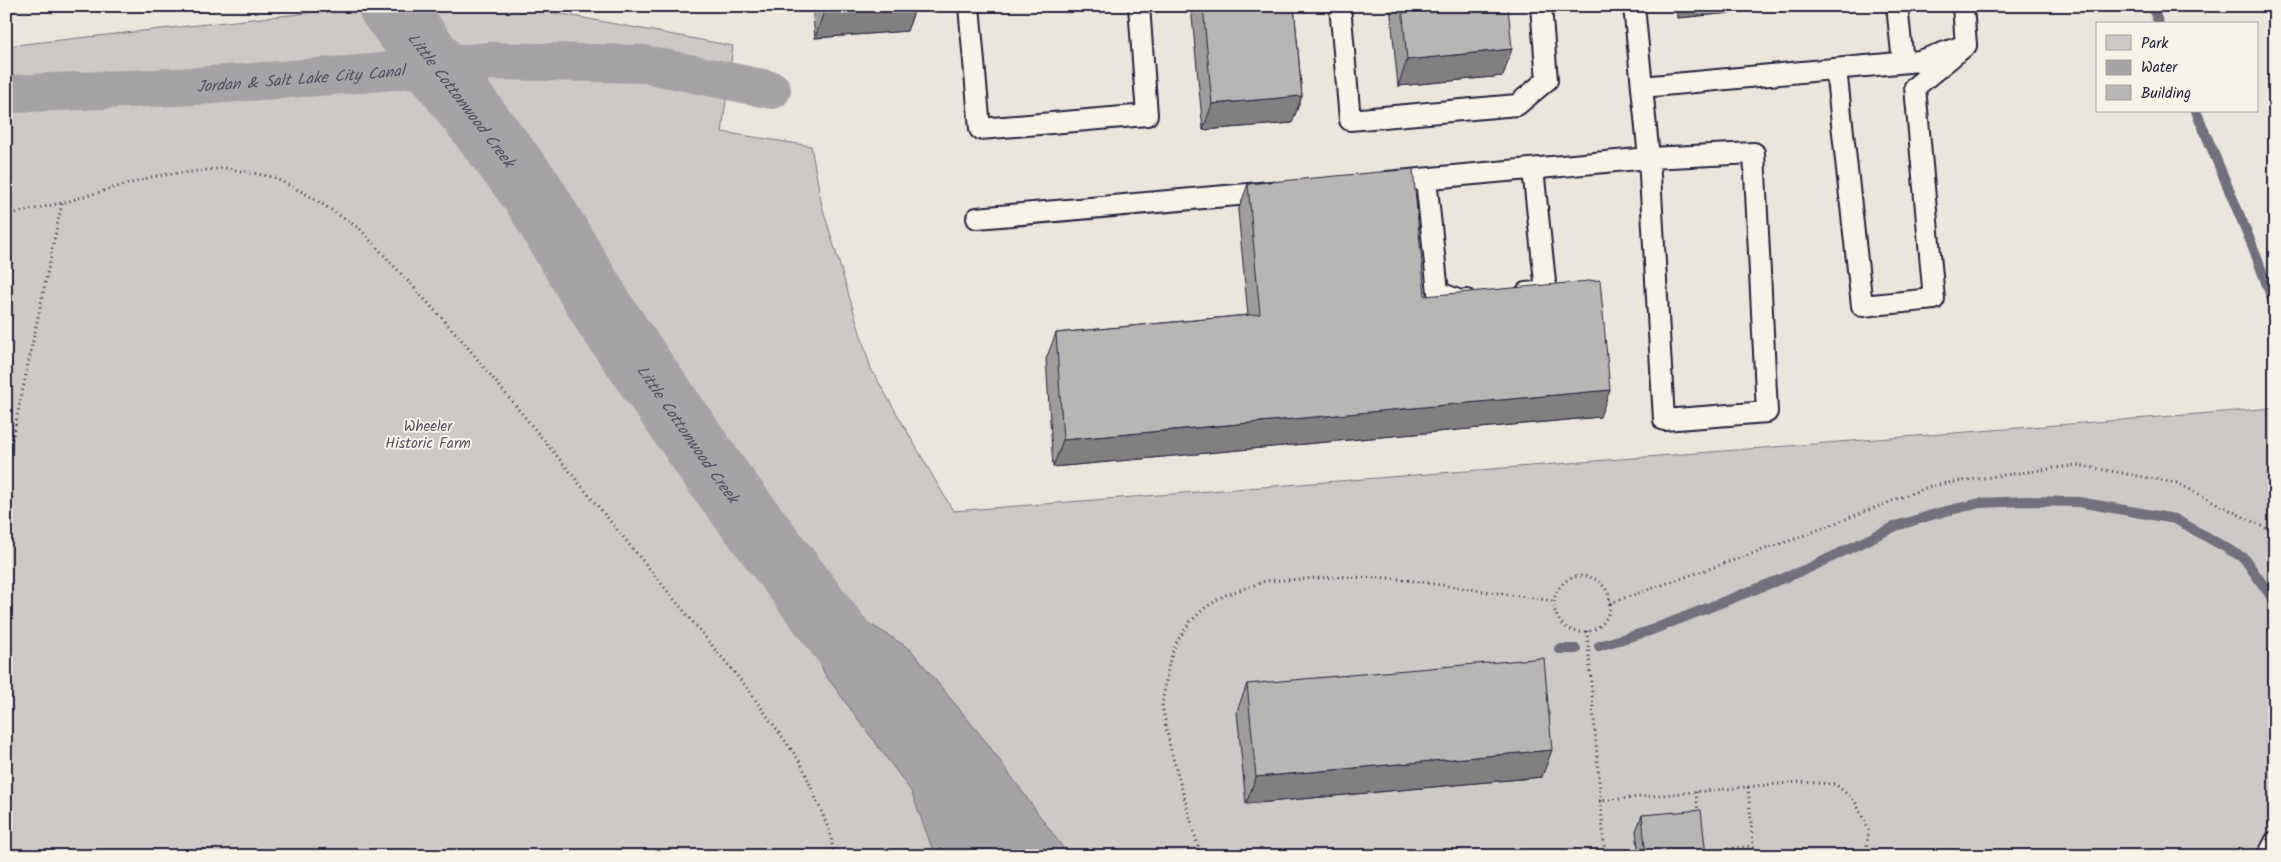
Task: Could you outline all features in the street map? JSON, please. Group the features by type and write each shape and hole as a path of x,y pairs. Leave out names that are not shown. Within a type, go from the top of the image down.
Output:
{"lane":[{"path":"969,6 980,129 1147,115 1139,6"},
{"path":"1340,6 1350,120 1517,105 1547,80 1541,6"},
{"path":"1367,184 1649,158 1754,153 1767,412 1664,420 1649,158 1634,6"},
{"path":"1897,6 1903,62"},
{"path":"1963,6 1966,45"},
{"path":"1642,87 1919,61 1966,45"},
{"path":"1836,68 1862,306 1934,299 1915,88 1966,45"},
{"path":"1426,178 1438,292 1460,301 1546,291 1533,169"},
{"path":"977,218 1289,191"},
{"path":"2268,856 2275,842"}],"path":[{"path":"6,215 62,203 155,176 225,168 273,176 308,195 359,228 460,338 747,688 801,763 830,832 834,856"},
{"path":"6,469 62,203"},
{"path":"1610,603 1792,540 1934,485 2077,465 2177,483 2275,533"},
{"path":"1583,575 1601,582 1607,589 1610,603 1608,615 1603,623 1596,629 1577,632 1561,622 1556,614 1554,601 1559,587 1566,580 1583,575"},
{"path":"1202,856 1170,747 1162,705 1169,663 1176,643 1190,622 1205,608 1223,596 1265,581 1338,577 1392,578 1554,601"},
{"path":"1587,631 1599,801 1605,856"},
{"path":"1599,801 1799,782 1835,784 1855,801 1869,831 1865,856"},
{"path":"1748,787 1754,856"},
{"path":"1696,792 1699,818"},
{"path":"1701,844 1702,854 1753,846"}],"green space":[{"name":"Wheeler Historic Farm","path":"372,6 519,6 733,46 722,132 811,146 822,206 871,369 953,511 2275,408 2275,856 6,856 6,46"}],"water":[{"path":"789,573 910,649 987,743 1069,856 935,856 911,791 824,673"}],"building":[{"path":"824,6 893,6 824,11"},
{"path":"1203,6 1294,6 1302,96 1212,104"},
{"path":"1402,6 1508,6 1512,49 1407,60"},
{"path":"1413,169 1425,296 1600,280 1610,390 1063,440 1056,333 1260,314 1248,184"},
{"path":"1544,658 1552,750 1256,777 1247,684"},
{"path":"1701,810 1706,856 1646,856 1642,815"}],"waterway":[{"name":"Little Cottonwood Creek","path":"390,6 533,193 606,316 717,476 843,642"},
{"path":"2152,6 2158,22"},
{"name":"Jordan & Salt Lake City Canal","path":"6,94 198,86 372,73 490,61 645,64 772,90"},
{"path":"2196,112 2253,247 2275,307"},
{"path":"1599,646 1649,631 1807,569 1896,526 1980,503 2026,501 2079,502 2175,519 2244,558 2275,602"},
{"path":"1559,649 1576,649"}]}
